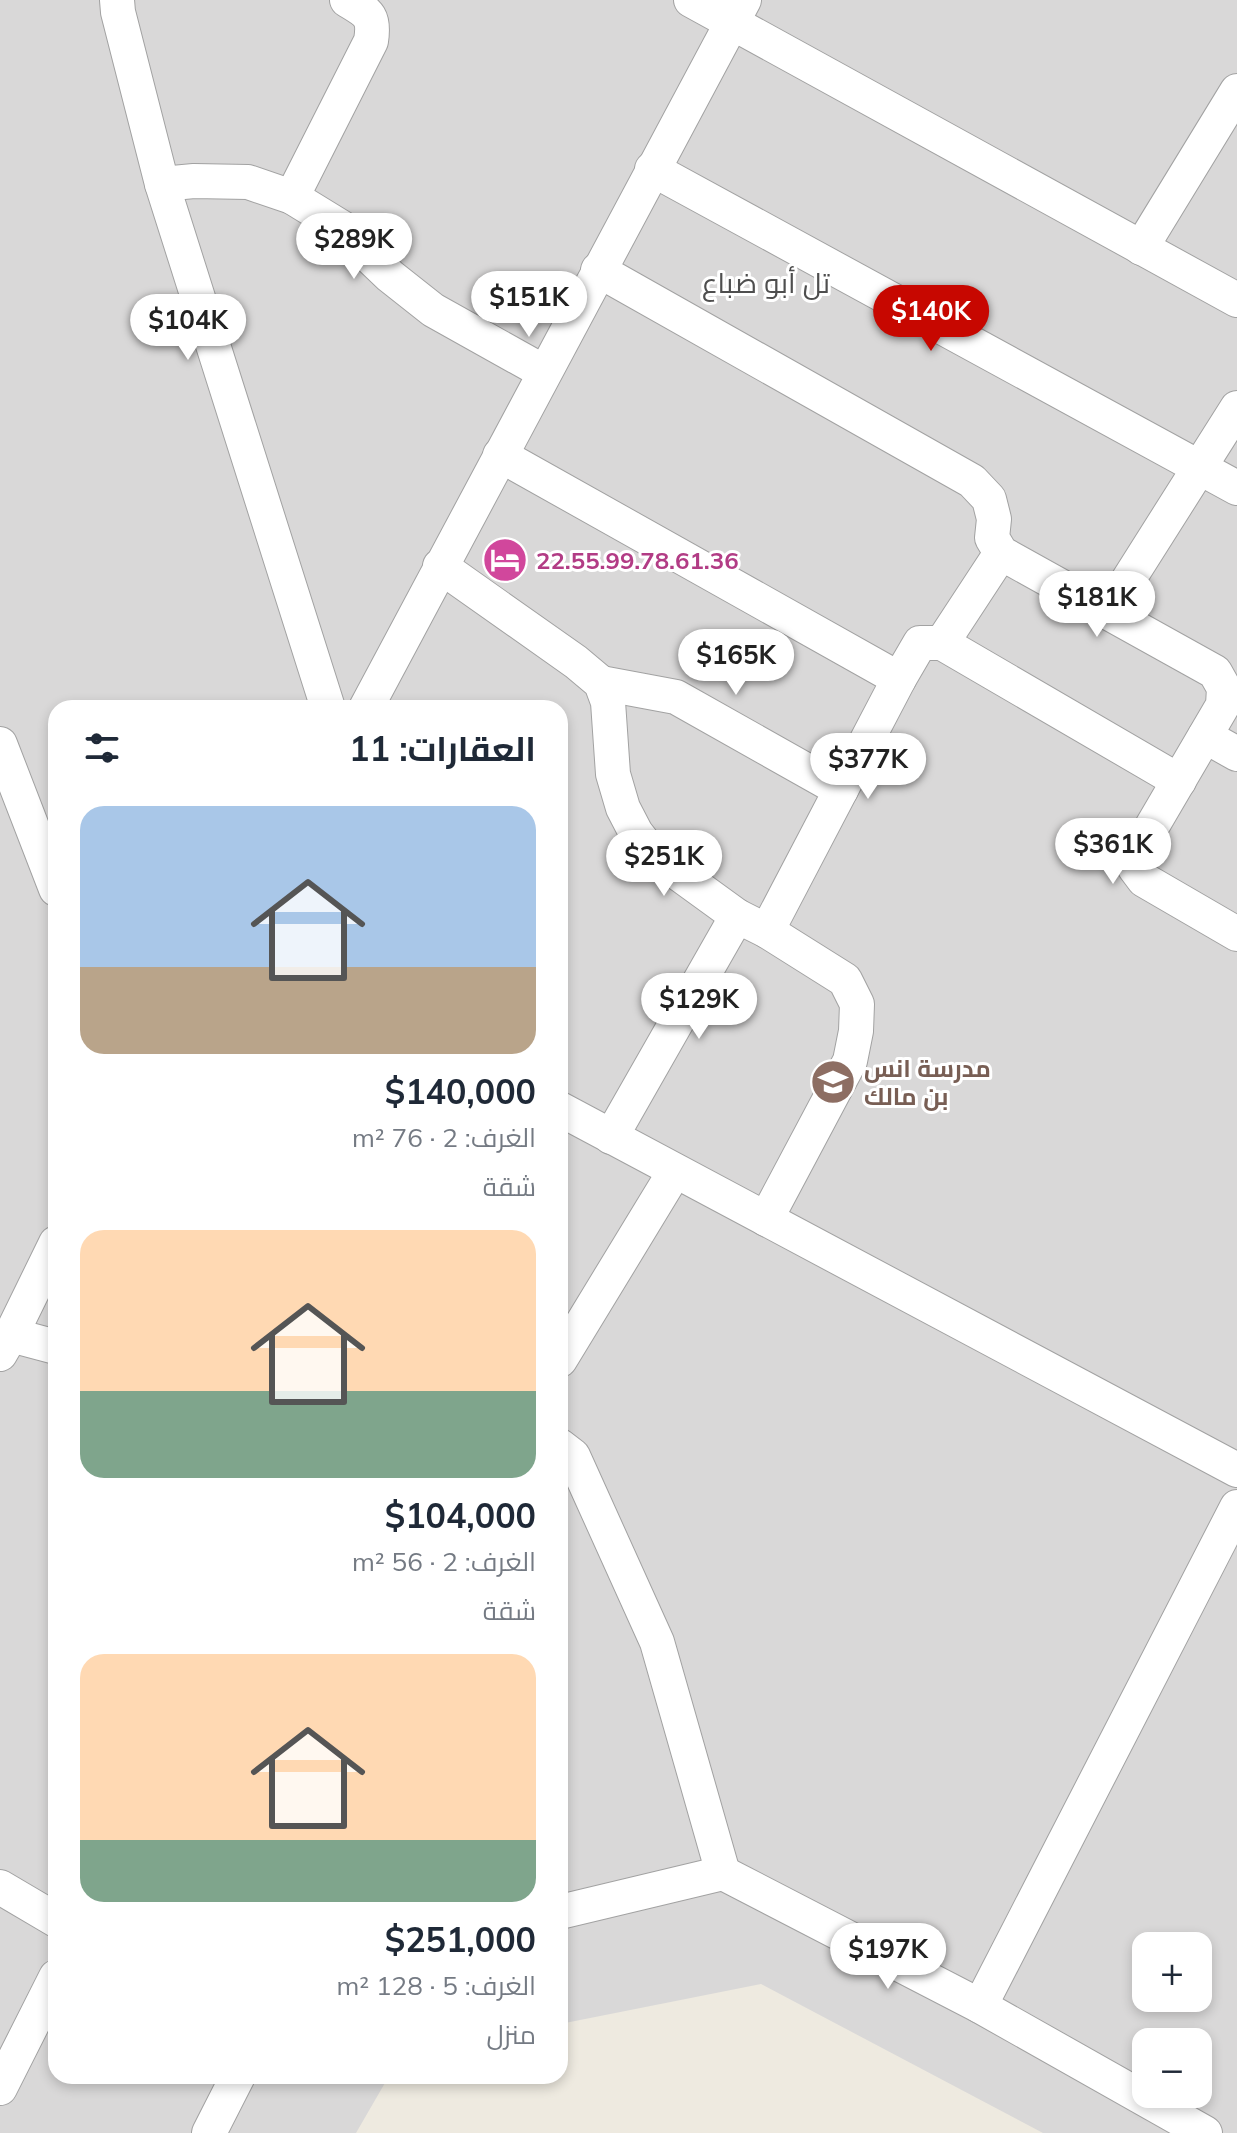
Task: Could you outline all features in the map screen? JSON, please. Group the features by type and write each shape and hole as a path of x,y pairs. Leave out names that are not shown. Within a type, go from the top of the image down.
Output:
{"street":[{"path":"117,0 162,184 325,700"},
{"path":"292,197 371,41 373,25 366,12 347,0"},
{"path":"691,0 737,11 1141,248 1237,300"},
{"path":"370,700 737,11"},
{"path":"1141,248 1237,91"},
{"path":"652,169 1237,488"},
{"path":"162,184 248,182 292,197 349,232 390,276 433,310 544,372"},
{"path":"598,270 972,481 989,499 994,519 992,538 1001,553 1215,672 1224,688 1223,705 1137,852 1135,868 1144,880 1237,934"},
{"path":"1108,612 1237,408"},
{"path":"500,455 899,679"},
{"path":"942,643 1001,553"},
{"path":"440,566 601,683 676,697 841,790"},
{"path":"611,1137 841,790 920,643 942,643 1179,781"},
{"path":"601,683 608,702 613,774 623,808 636,833 653,855 752,923 845,980 857,1004 850,1061 766,1219"},
{"path":"1205,736 1237,754"},
{"path":"0,744 48,868"},
{"path":"568,1113 1237,1470"},
{"path":"568,1347 675,1171"},
{"path":"48,1259 6,1345 48,1347"},
{"path":"568,1452 573,1456 657,1642 723,1873"},
{"path":"980,2006 1237,1507"},
{"path":"568,1910 723,1873 980,2006 1205,2133"},
{"path":"0,1887 48,1915"},
{"path":"0,2088 48,1993"},
{"path":"209,2133 234,2084"}],"shaded area":[{"path":"0,0 1237,0 1237,2133 1043,2133 761,1984 568,2022 568,700 48,700 48,2084 384,2084 356,2133 0,2133"}],"place":[{"name":"22.55.99.78.61.36","path":"505,560"},
{"name":"مدرسة انس بن مالك","path":"833,1082"}],"district":[{"name":"تل أبو ضباع","path":"766,282"}]}
